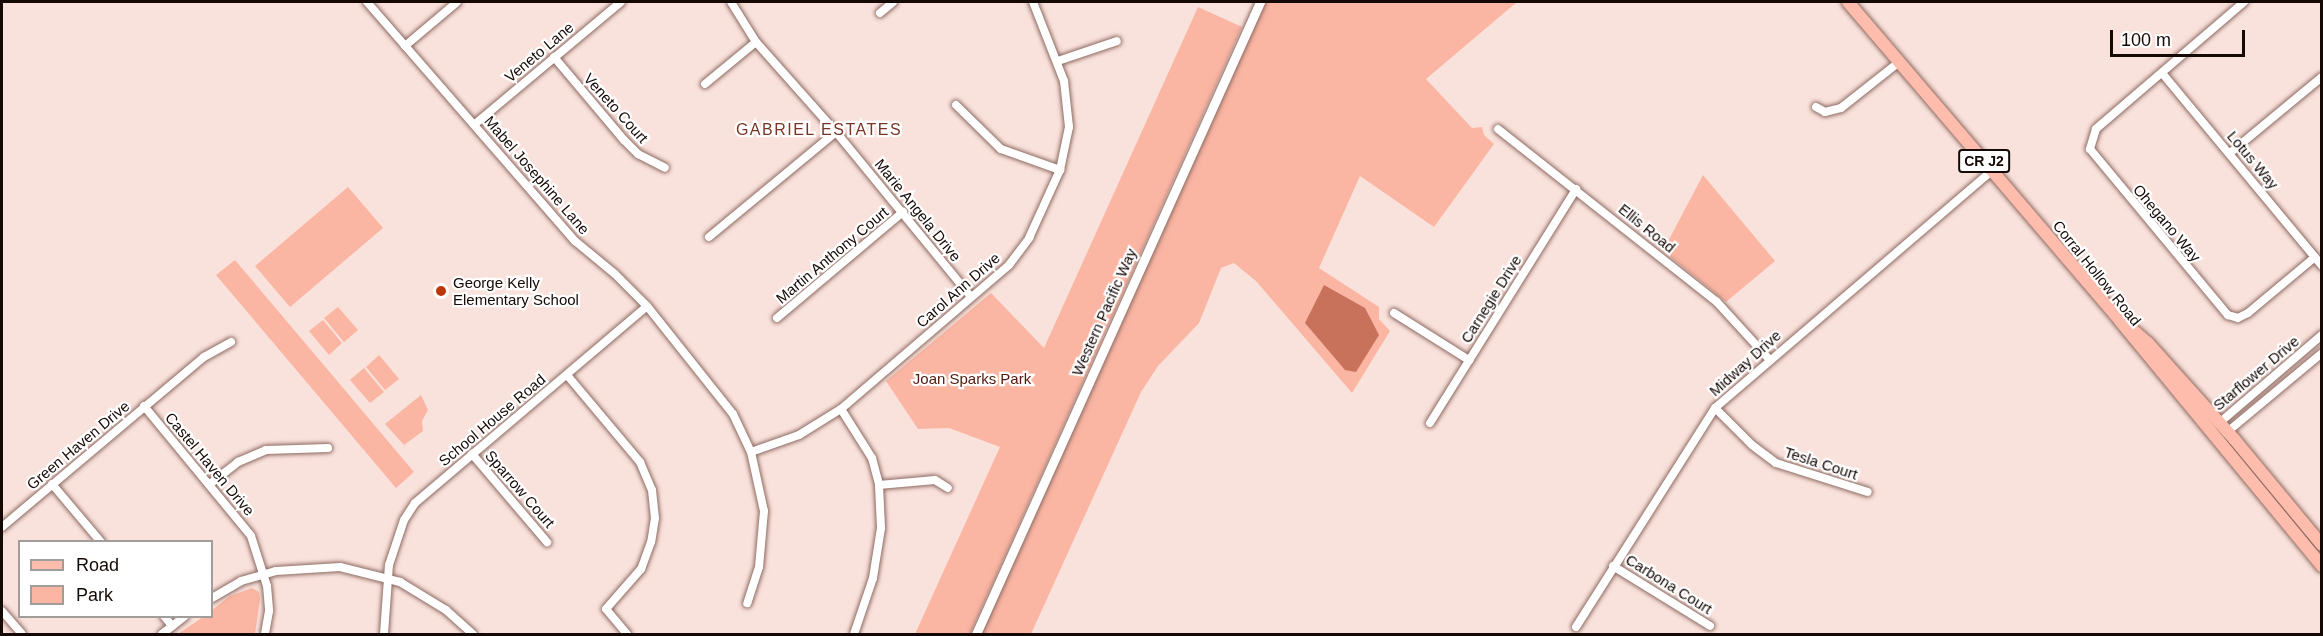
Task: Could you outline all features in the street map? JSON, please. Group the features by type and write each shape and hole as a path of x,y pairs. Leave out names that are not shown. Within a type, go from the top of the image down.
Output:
{"main road":[{"name":"Corral Hollow Road","path":"1848,2 2120,321 2322,566"},
{"path":"2120,321 2148,344 2228,433 2322,545"}],"street":[{"name":"Mabel Josephine Lane","path":"367,2 575,241 646,306 710,382 733,414 751,452 764,511 759,567 747,603"},
{"path":"405,46 457,2"},
{"name":"Veneto Lane","path":"475,124 621,2"},
{"name":"Marie Angela Drive","path":"731,2 756,42 836,132 971,297"},
{"path":"880,13 893,2"},
{"name":"Carol Ann Drive","path":"751,452 799,435 841,409 1009,265 1029,238 1060,170 1069,117 1058,61 1033,2"},
{"name":"Western Pacific Way","path":"976,634 1260,2"},
{"path":"2162,73 2244,2"},
{"path":"1058,61 1117,41"},
{"path":"705,84 756,42"},
{"name":"Veneto Court","path":"554,57 624,140 638,154 665,168"},
{"path":"1816,107 1825,112 1841,108 1899,62"},
{"name":"Ohegano Way","path":"2162,73 2096,129 2090,139 2094,156 2221,310 2234,318 2248,313 2315,257"},
{"name":"Lotus Way","path":"2162,73 2322,266"},
{"path":"2230,153 2322,77"},
{"path":"956,105 1001,149 1036,165 1060,170"},
{"name":"Ellis Road","path":"1498,129 1716,301 1769,359"},
{"path":"709,237 836,132"},
{"name":"Midway Drive","path":"1576,627 1715,408 1769,359 1992,171"},
{"name":"Carnegie Drive","path":"1430,423 1576,189"},
{"name":"Martin Anthony Court","path":"777,318 903,212"},
{"name":"School House Road","path":"384,634 388,578 394,546 411,509 646,306"},
{"path":"1395,313 1469,360"},
{"name":"Starflower Drive","path":"2213,435 2218,423 2322,335"},
{"name":"Green Haven Drive","path":"2,527 204,357 231,342"},
{"path":"2213,435 2228,433 2322,353"},
{"path":"567,375 640,462 652,490 655,518 648,551 641,569 606,609 627,634"},
{"name":"Castel Haven Drive","path":"144,406 246,528 264,574 269,611 265,634"},
{"name":"Tesla Court","path":"1715,408 1752,445 1776,463 1868,492"},
{"path":"841,409 872,458 879,485 881,528 873,578 854,634"},
{"path":"210,484 238,462 266,450 328,448"},
{"name":"Sparrow Court","path":"472,454 547,542"},
{"path":"879,485 935,480 948,488"},
{"path":"52,484 99,540"},
{"path":"213,597 241,581 264,574 319,566 388,578 446,610 473,634"},
{"name":"Carbona Court","path":"1613,566 1710,626"},
{"path":"2,610 22,634"},
{"path":"166,618 172,626"},
{"path":"162,634 182,618"}],"green space":[{"path":"1263,2 1517,2 1426,79 1472,128 1482,127 1484,135 1494,144 1434,227 1360,176 1319,268 1379,307 1379,319 1390,331 1352,393 1256,281 1234,263 1221,268 1199,323 1158,366 1141,392 1031,634 979,634"},
{"name":"Joan Sparks Park","path":"1198,7 1242,27 970,634 915,634 1000,447 949,428 918,429 886,381 991,293 1044,348"},
{"path":"1703,175 1775,261 1726,302 1663,251"},
{"path":"348,187 383,228 290,307 255,266"},
{"path":"235,260 414,472 396,488 216,275"},
{"path":"338,307 358,330 344,342 324,318"},
{"path":"323,320 342,343 329,355 309,331"},
{"path":"379,355 399,379 385,390 366,367"},
{"path":"364,368 384,392 370,403 350,380"},
{"path":"421,395 428,410 422,421 423,431 404,445 385,424"},
{"path":"252,588 259,592 255,634 178,634 202,618 213,618 213,609 230,596"}],"shaded area":[{"path":"1324,285 1365,308 1379,335 1356,372 1345,370 1305,323"}],"place":[{"name":"George Kelly Elementary School","path":"441,291"}],"district":[{"name":"GABRIEL ESTATES","path":"819,130"}]}
